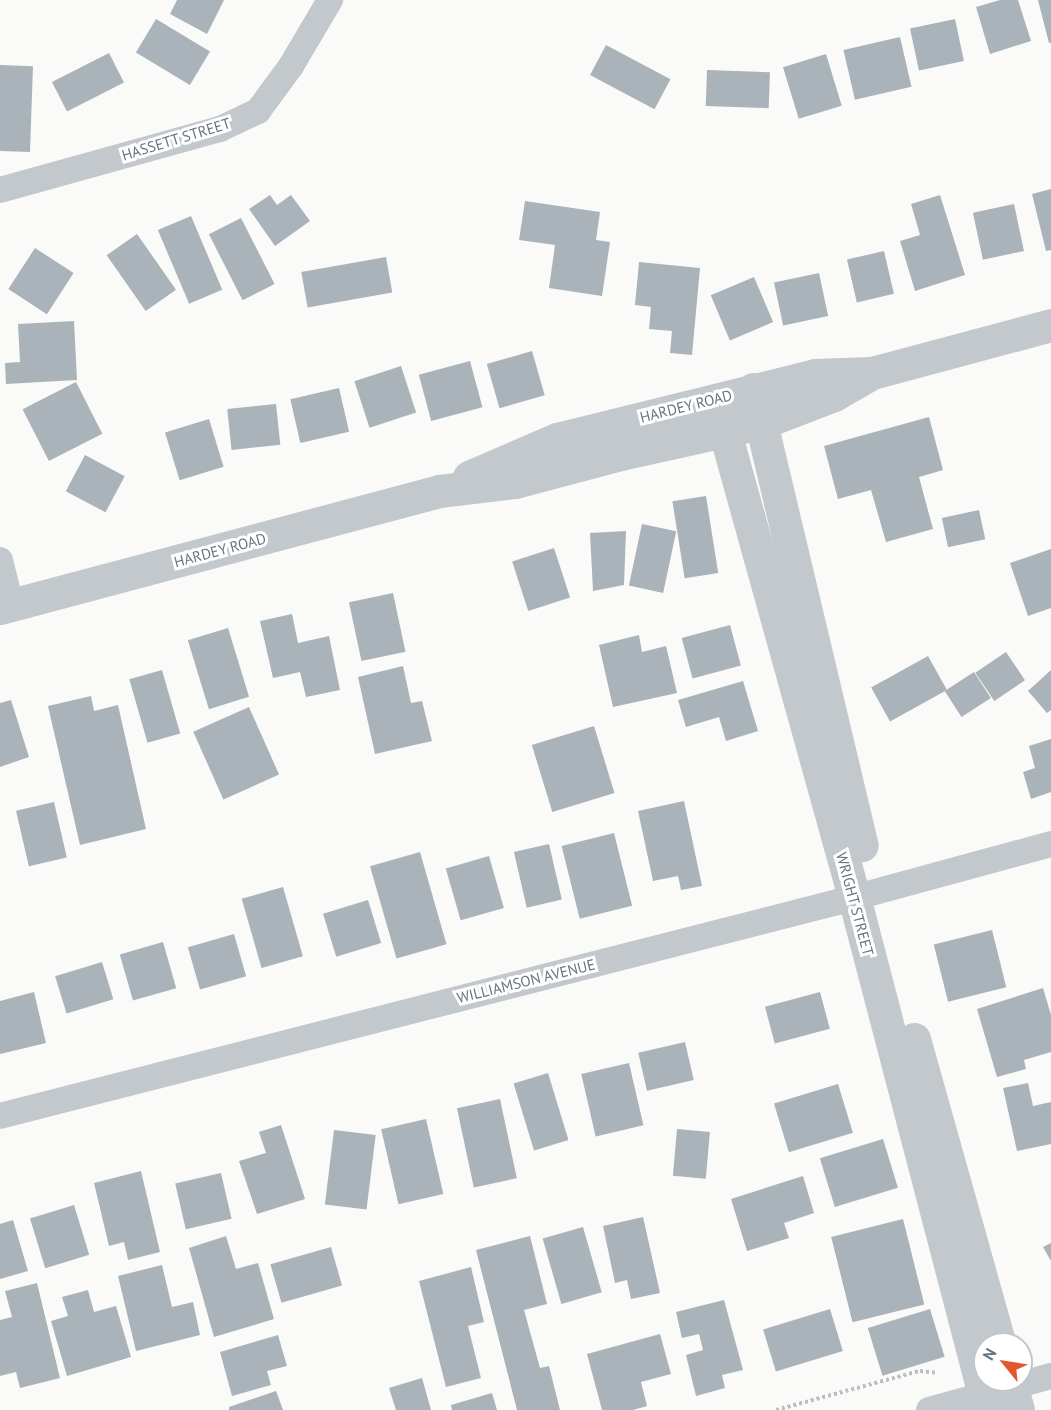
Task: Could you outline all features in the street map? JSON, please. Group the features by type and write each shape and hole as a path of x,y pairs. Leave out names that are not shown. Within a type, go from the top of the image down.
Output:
{"street":[{"name":"HASSETT STREET","path":"0,190 220,129 258,111 291,66 330,0"},
{"name":"HARDEY ROAD","path":"439,491 557,439 716,400 753,388 815,375 872,373 1051,325"},
{"name":"HARDEY ROAD","path":"5,607 439,491 515,482 761,423 834,395 872,373"},
{"name":"WRIGHT STREET","path":"753,388 863,895 1002,1396"},
{"name":"WRIGHT STREET","path":"716,400 863,895 996,1332"},
{"path":"0,560 5,607"},
{"name":"WILLIAMSON AVENUE","path":"0,1116 863,895 1051,844"},
{"path":"929,1410 1002,1396 1051,1376"}],"path":[{"path":"776,1410 920,1371 938,1373"}],"building":[{"path":"177,0 224,0 207,34 170,14"},
{"path":"1000,0 1018,0 1031,41 990,54 976,7"},
{"path":"1038,0 1051,0 1051,43 1049,43"},
{"path":"156,19 210,51 190,85 136,52"},
{"path":"955,19 964,61 919,71 910,29"},
{"path":"900,37 911,87 855,100 843,50"},
{"path":"606,45 670,79 654,109 590,75"},
{"path":"109,53 124,82 67,111 52,82"},
{"path":"826,54 842,106 799,119 783,67"},
{"path":"0,65 33,66 30,152 0,151"},
{"path":"707,70 770,72 769,108 706,106"},
{"path":"1051,189 1051,250 1046,251 1032,194"},
{"path":"270,195 277,205 291,195 310,221 275,246 249,209"},
{"path":"940,195 965,275 915,291 900,241 920,235 911,204"},
{"path":"525,201 600,212 596,240 610,242 602,296 549,288 555,245 519,240"},
{"path":"1014,204 1024,251 983,260 973,213"},
{"path":"191,216 222,290 189,304 158,230"},
{"path":"241,218 275,284 243,300 209,234"},
{"path":"137,234 176,290 146,311 107,255"},
{"path":"35,248 74,273 47,314 8,289"},
{"path":"884,251 894,294 857,302 847,260"},
{"path":"386,257 392,292 308,307 301,272"},
{"path":"639,262 700,268 692,355 670,353 672,331 649,329 651,307 635,305"},
{"path":"819,273 828,316 783,326 774,283"},
{"path":"754,277 773,322 730,340 711,295"},
{"path":"74,321 77,380 6,384 5,363 20,362 18,324"},
{"path":"532,351 545,395 500,408 487,364"},
{"path":"470,361 482,407 431,421 419,375"},
{"path":"401,366 416,413 370,428 354,381"},
{"path":"76,382 102,434 49,461 23,409"},
{"path":"339,388 349,432 300,443 290,399"},
{"path":"276,404 280,445 232,450 227,409"},
{"path":"929,417 943,470 919,477 933,529 886,542 871,490 838,499 824,446"},
{"path":"209,419 224,467 180,480 165,432"},
{"path":"85,455 125,476 105,512 66,491"},
{"path":"706,496 718,573 685,578 672,501"},
{"path":"979,510 985,539 948,547 942,518"},
{"path":"642,524 676,531 663,593 629,586"},
{"path":"626,531 624,585 593,591 590,533"},
{"path":"554,548 570,597 528,611 512,562"},
{"path":"1051,549 1051,608 1028,616 1010,563"},
{"path":"393,593 405,652 361,661 349,602"},
{"path":"292,614 298,643 329,636 340,690 306,697 300,672 273,678 260,621"},
{"path":"730,625 741,666 693,679 682,638"},
{"path":"228,628 249,697 209,709 188,640"},
{"path":"639,635 642,652 666,646 677,693 613,707 599,645"},
{"path":"1006,652 1025,680 994,701 975,673"},
{"path":"928,656 947,690 890,722 871,688"},
{"path":"403,666 411,703 422,701 432,741 375,754 358,677"},
{"path":"162,670 180,733 148,743 129,679"},
{"path":"1051,670 1051,710 1047,713 1028,691"},
{"path":"974,672 991,698 962,717 945,691"},
{"path":"743,681 758,731 726,741 719,717 686,727 678,700"},
{"path":"91,696 94,711 118,705 146,829 80,845 48,706"},
{"path":"11,700 29,757 0,767 0,703"},
{"path":"249,707 279,775 223,799 193,732"},
{"path":"594,726 614,793 552,812 532,745"},
{"path":"1051,739 1051,792 1031,799 1023,772 1035,768 1029,746"},
{"path":"684,801 702,886 681,890 678,876 653,881 638,811"},
{"path":"54,802 67,858 29,866 16,811"},
{"path":"614,833 632,906 580,919 562,846"},
{"path":"549,844 562,900 527,908 514,852"},
{"path":"420,852 446,944 396,959 370,866"},
{"path":"489,856 504,908 461,920 446,868"},
{"path":"283,887 303,956 262,968 242,899"},
{"path":"368,900 381,943 336,957 323,914"},
{"path":"992,930 1006,987 948,1002 934,945"},
{"path":"234,934 246,976 200,990 188,947"},
{"path":"163,942 176,988 133,1001 120,954"},
{"path":"102,962 113,999 67,1014 55,976"},
{"path":"1043,988 1051,1015 1051,1052 1024,1060 1026,1069 997,1077 977,1009"},
{"path":"34,992 46,1043 0,1054 0,1001"},
{"path":"820,992 830,1029 775,1043 765,1007"},
{"path":"685,1042 694,1080 647,1091 638,1053"},
{"path":"629,1063 643,1125 596,1136 581,1074"},
{"path":"548,1073 568,1140 534,1150 514,1084"},
{"path":"1028,1083 1033,1106 1051,1102 1051,1144 1017,1151 1003,1088"},
{"path":"838,1084 853,1133 789,1152 774,1104"},
{"path":"500,1099 517,1178 474,1187 457,1108"},
{"path":"426,1119 443,1194 399,1204 381,1129"},
{"path":"281,1125 305,1199 257,1214 239,1161 266,1153 259,1132"},
{"path":"677,1129 710,1132 706,1179 673,1176"},
{"path":"334,1130 376,1135 367,1210 325,1204"},
{"path":"883,1139 898,1188 835,1207 820,1158"},
{"path":"141,1171 160,1252 128,1260 124,1242 109,1246 94,1183"},
{"path":"221,1173 232,1219 186,1229 175,1184"},
{"path":"803,1176 814,1213 784,1223 789,1238 747,1251 731,1199"},
{"path":"74,1205 89,1255 45,1268 30,1218"},
{"path":"643,1217 660,1293 631,1299 627,1280 615,1283 603,1226"},
{"path":"903,1219 924,1304 852,1322 831,1237"},
{"path":"13,1220 28,1271 0,1279 0,1224"},
{"path":"583,1227 602,1292 561,1304 543,1239"},
{"path":"226,1236 236,1269 258,1263 274,1319 214,1337 189,1248"},
{"path":"530,1236 547,1304 524,1310 540,1368 549,1366 560,1410 517,1410 476,1250"},
{"path":"1051,1243 1051,1261 1043,1247"},
{"path":"331,1247 342,1285 281,1303 270,1264"},
{"path":"162,1265 172,1307 193,1302 200,1335 136,1351 118,1276"},
{"path":"471,1267 484,1322 468,1326 481,1378 446,1387 419,1281"},
{"path":"37,1283 60,1378 20,1388 16,1372 0,1376 0,1320 12,1317 5,1291"},
{"path":"88,1290 94,1312 116,1306 131,1357 67,1376 51,1321 68,1316 62,1297"},
{"path":"724,1300 743,1370 722,1375 725,1388 696,1396 686,1355 703,1350 699,1334 682,1338 676,1312"},
{"path":"830,1309 843,1351 776,1372 763,1329"},
{"path":"930,1309 945,1357 882,1376 868,1328"},
{"path":"660,1334 671,1374 641,1382 647,1406 633,1410 602,1410 587,1354"},
{"path":"278,1335 287,1366 267,1371 271,1385 232,1396 220,1352"},
{"path":"422,1378 431,1410 396,1410 389,1388"},
{"path":"276,1391 283,1410 229,1410 229,1407"},
{"path":"492,1393 497,1410 452,1410 451,1405"}]}
